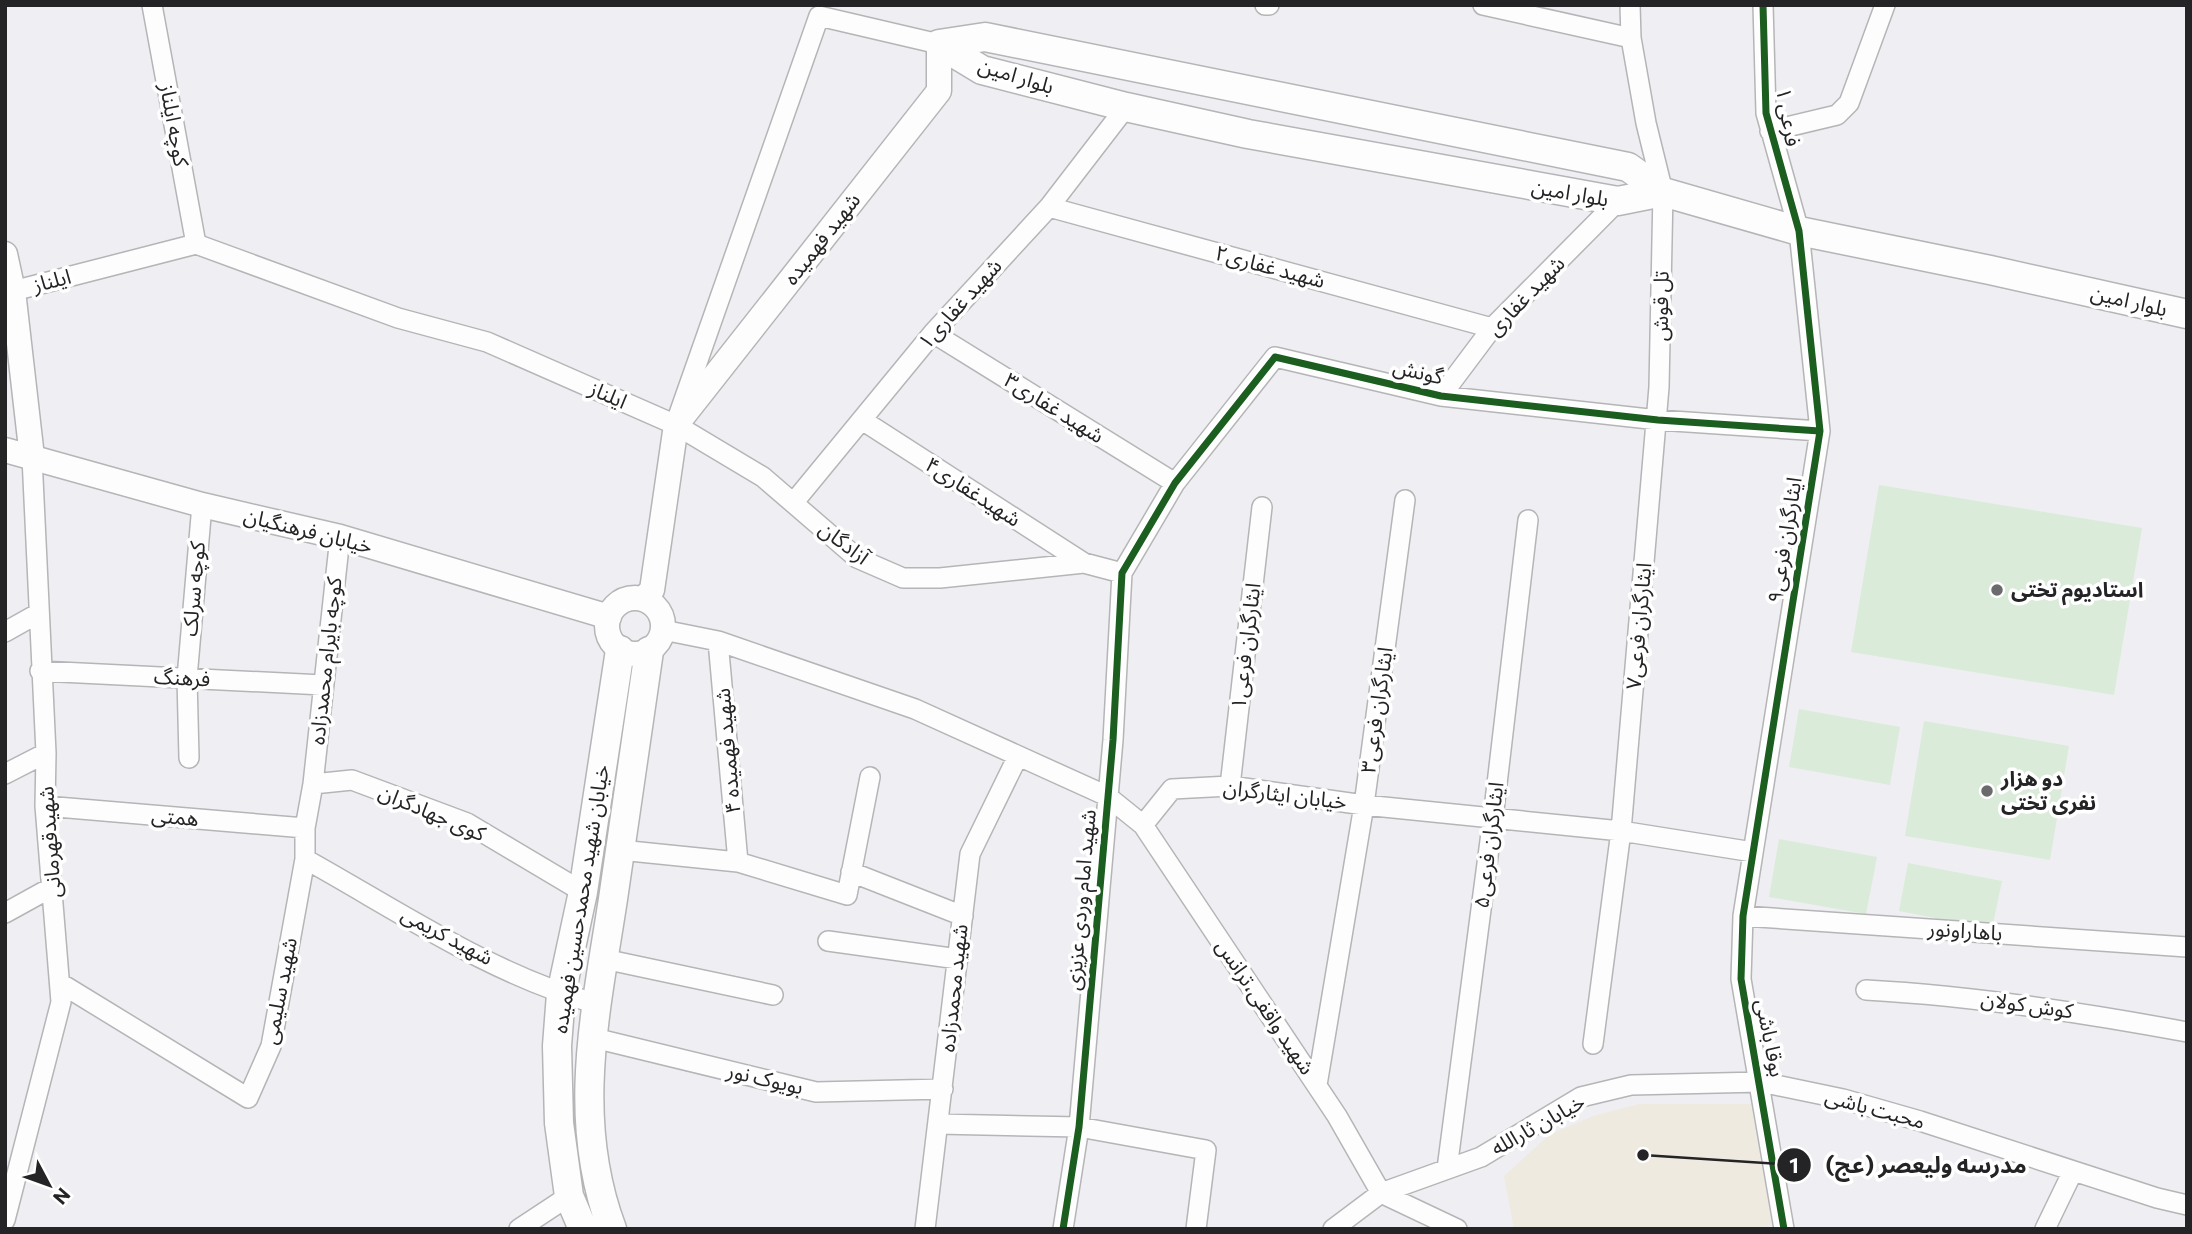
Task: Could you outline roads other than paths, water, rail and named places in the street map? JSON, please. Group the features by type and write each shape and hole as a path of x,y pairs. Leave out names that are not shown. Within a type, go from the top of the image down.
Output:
{"main road":[{"name":"بلوار امین","path":"939,44 985,37 1628,167 1663,192 1798,232 1990,270 2187,314"},
{"name":"بلوار امین","path":"939,44 982,70 1126,107 1248,134 1618,201 1663,192"},
{"name":"خیابان شهید محمدحسین فهمیده","path":"612,1229 599,1195 589,1132 590,1037 656,640"},
{"name":"خیابان شهید محمدحسین فهمیده","path":"583,1229 569,1196 559,1123 557,1046 561,994 583,891 620,650"}],"street":[{"name":"کوچه ایلناز","path":"152,5 196,244"},
{"path":"1483,5 1630,38"},
{"name":"تل قوش","path":"1630,5 1630,38 1646,123 1663,192 1658,421"},
{"name":"فرعی ۱","path":"1763,5 1766,113 1798,232"},
{"path":"1770,131 1837,115 1849,103 1885,5"},
{"path":"643,599 652,590 676,425 818,11 939,44"},
{"name":"شهید فهمیده","path":"676,425 939,91 939,44"},
{"name":"شهید غفاری۱","path":"794,502 933,333 1049,207 1126,107"},
{"name":"شهید غفاری","path":"1441,396 1492,328 1618,201"},
{"name":"شهید غفاری۲","path":"1049,207 1492,328"},
{"name":"ایثارگران فرعی۹","path":"1753,852 1820,431 1798,232"},
{"name":"ایلناز","path":"13,291 196,244 398,318 487,342 676,425"},
{"path":"5,254 13,291 32,457"},
{"name":"شهید غفاری۳","path":"933,333 1175,483"},
{"name":"گونش","path":"1122,573 1175,483 1275,357 1441,396 1658,421 1820,431"},
{"name":"شهیدغفاری۴","path":"862,420 1084,564"},
{"name":"ایثارگران فرعی۷","path":"1593,1044 1621,831 1658,421"},
{"name":"آزادگان","path":"676,425 734,456 794,502 857,558 903,578 940,578 1084,564 1122,573"},
{"name":"خیابان فرهنگیان","path":"5,450 202,505 340,537 609,617"},
{"name":"شهیدقهرمانی","path":"5,1220 61,1002 54,886 45,806 46,753 37,614 32,457"},
{"name":"ایثارگران فرعی۳","path":"1317,1085 1364,805 1405,500"},
{"name":"کوچه سرلک","path":"189,758 187,678 202,505"},
{"name":"ایثارگران فرعی۱","path":"1230,786 1262,507"},
{"name":"ایثارگران فرعی۵","path":"1447,1169 1493,818 1528,520"},
{"name":"کوچه بایرام محمدزاده","path":"313,784 340,537"},
{"name":"شهید امام وردی عزیزی","path":"1063,1229 1079,1127 1107,796 1122,573"},
{"path":"656,640 659,610 643,599 624,600 616,606 609,617 610,640 620,650 632,654 656,640 718,641 915,709 1017,758 1107,796 1143,825"},
{"path":"5,632 37,614"},
{"name":"شهید فهمیده ۴","path":"718,641 738,862"},
{"name":"فرهنگ","path":"40,671 323,685"},
{"path":"5,774 46,753"},
{"name":"شهید محمدزاده","path":"925,1229 970,854 1017,758"},
{"path":"620,850 738,862 847,895 870,777"},
{"name":"کوی جهادگران","path":"313,784 352,780 467,823 583,891"},
{"path":"305,828 313,784"},
{"name":"خیابان ایثارگران","path":"1143,825 1172,789 1230,786 1364,805 1621,831 1753,852"},
{"name":"همتی","path":"45,806 305,828"},
{"name":"شهید واقفی،ترانس","path":"1143,825 1317,1085 1381,1193"},
{"name":"شهید سلیمی","path":"60,983 248,1098 271,1046 304,859 305,828"},
{"name":"بوقا باشی","path":"1753,852 1743,916 1741,979 1761,1082 1784,1229"},
{"name":"شهید کریمی","path":"304,859 477,954 561,994 594,1003"},
{"path":"851,872 963,916"},
{"path":"5,914 54,886"},
{"name":"باهاراونور","path":"1743,916 2187,947"},
{"path":"828,941 958,959"},
{"path":"604,959 773,995"},
{"name":"کوش کولان","path":"1866,990 1958,995 2038,1005 2187,1032"},
{"name":"بویوک نور","path":"590,1037 816,1092 943,1089"},
{"name":"خیابان ثارالله","path":"1333,1229 1381,1193 1481,1157 1581,1097 1631,1086 1761,1082"},
{"name":"محبت باشی","path":"1761,1082 1843,1099 1920,1121 2187,1205"},
{"path":"938,1124 1079,1127 1206,1150 1196,1229"},
{"path":"2045,1229 2073,1171"},
{"path":"1381,1193 1457,1229"},
{"path":"519,1229 569,1196"}],"place":[{"name":"استادیوم تختی","path":"1997,590"},
{"name":"دو هزار نفری تختی","path":"1987,791"},
{"name":"مدرسه ولیعصر (عج)","path":"1643,1155"}]}
